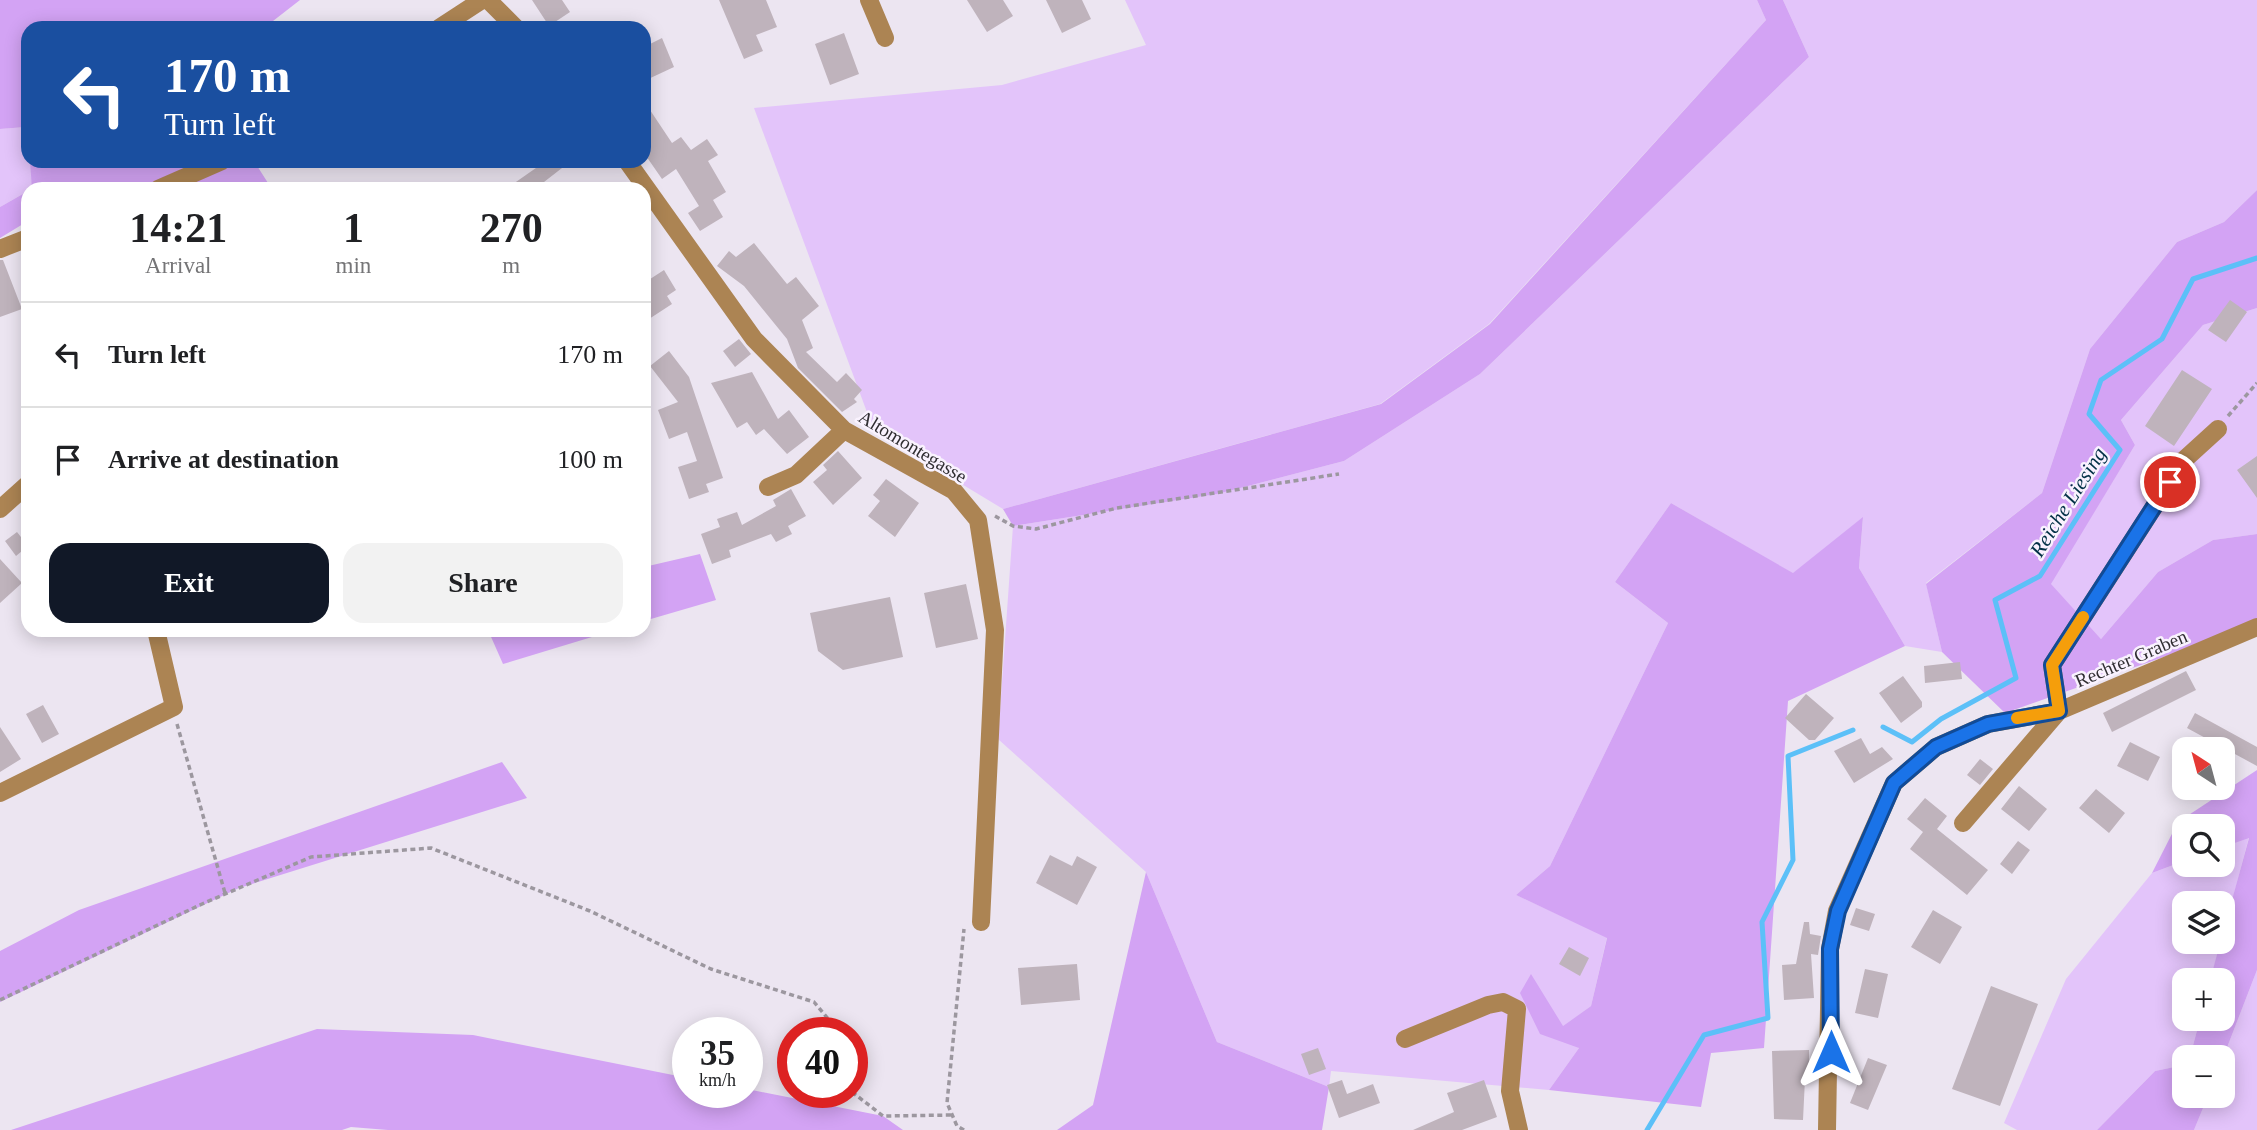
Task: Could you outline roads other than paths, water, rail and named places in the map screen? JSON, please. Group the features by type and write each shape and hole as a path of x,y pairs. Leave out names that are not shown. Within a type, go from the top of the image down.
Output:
{"street":[{"path":"450,21 482,0"},
{"path":"488,0 509,21"},
{"path":"869,0 885,38"},
{"path":"174,182 206,168"},
{"name":"Altomontegasse","path":"651,195 754,339 845,430 954,491 978,520 995,630 973,924"},
{"path":"0,249 21,240"},
{"path":"1963,823 2059,711 2052,665 2185,459 2218,429"},
{"path":"768,487 796,475 845,430"},
{"path":"0,509 21,490"},
{"name":"Rechter Graben","path":"1827,1130 1830,949 1835,923 1856,866 1894,783 1936,747 1988,724 2059,711 2257,627"},
{"path":"0,793 173,707 158,637"},
{"path":"1405,1039 1488,1004 1503,1002 1517,1009 1510,1091 1519,1130"}],"waterway":[{"name":"Reiche Liesing","path":"1883,727 1912,742 1941,719 2016,678 1995,600 2040,576 2120,450 2089,414 2101,380 2162,339 2193,279 2257,258"},
{"name":"Reiche Liesing","path":"1647,1130 1704,1035 1768,1018 1762,922 1793,860 1788,756 1853,730"}]}
